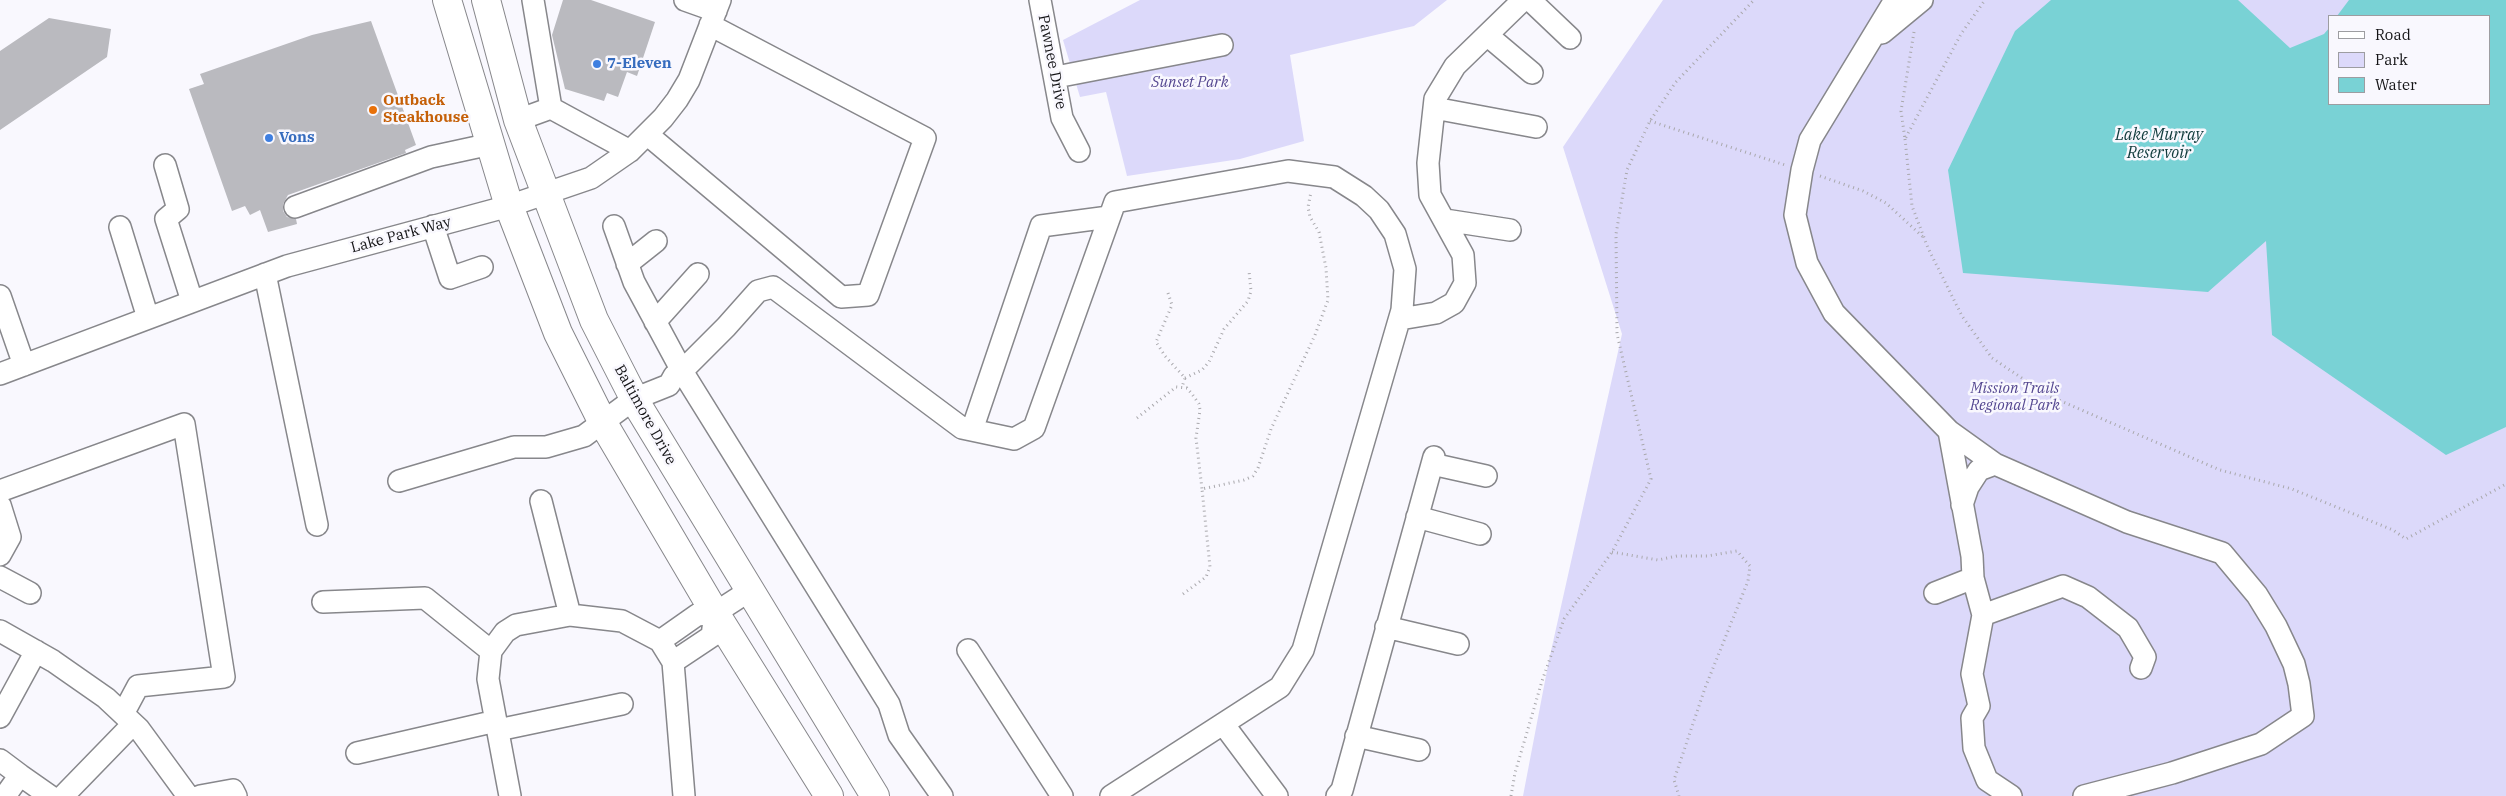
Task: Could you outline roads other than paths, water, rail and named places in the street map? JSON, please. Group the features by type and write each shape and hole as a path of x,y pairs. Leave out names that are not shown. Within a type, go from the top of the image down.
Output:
{"main road":[{"path":"447,0 509,206 558,333 603,423 714,613 829,796"},
{"name":"Baltimore Drive","path":"486,0 518,120 594,320 749,591 875,796"}],"street":[{"path":"533,0 551,108"},
{"path":"648,135 841,297 868,295 925,138 715,12 685,0"},
{"name":"Pawnee Drive","path":"1040,0 1056,77 1062,118 1079,151"},
{"path":"1400,320 1436,313 1454,302 1465,283 1463,255 1446,220 1430,195 1428,163 1435,99 1455,66 1523,0"},
{"path":"1530,0 1570,38"},
{"path":"1910,2 1872,41 1810,140 1802,170 1795,215 1807,263 1834,313 1949,431 1995,464 2127,522 2222,553 2257,595 2276,626 2294,664 2303,716 2261,744 2172,773 2084,796"},
{"name":"Lake Park Way","path":"0,374 287,266 509,206 591,178 630,152 668,112 689,80 715,12"},
{"path":"1487,35 1532,73"},
{"path":"1056,77 1222,45"},
{"path":"518,120 551,108 630,152"},
{"path":"1434,108 1536,127"},
{"path":"295,207 431,157 491,144"},
{"path":"165,165 178,208 166,219 192,301"},
{"path":"399,481 514,447 546,447 584,436 639,397 656,392 669,385 678,373 726,327 758,290 773,287 962,428 1014,439 1034,428 1115,202 1288,170 1334,178 1364,196 1379,210 1395,234 1405,269 1400,320 1303,650 1280,687 1224,725 1110,796"},
{"path":"972,430 1041,226 1109,217"},
{"path":"1446,220 1510,230"},
{"path":"433,226 450,278 482,267"},
{"path":"614,226 634,282 678,373 889,704 899,735 942,796"},
{"path":"120,227 148,318"},
{"path":"628,264 656,241"},
{"path":"265,274 316,525"},
{"path":"655,322 698,274"},
{"path":"0,296 24,365"},
{"path":"0,490 184,424 224,677 138,686 128,719 63,796"},
{"path":"1949,431 1973,578 1984,615 1972,674 1979,706 1972,718 1974,748 1987,780 2011,796"},
{"path":"1337,796 1342,790 1433,460 1486,476"},
{"path":"1962,506 1968,487 1980,470 1995,464"},
{"path":"540,501 570,615"},
{"path":"0,506 10,537 0,555"},
{"path":"1417,517 1480,534"},
{"path":"0,577 30,593"},
{"path":"1934,594 1973,578"},
{"path":"1984,615 2063,586 2088,597 2128,628 2145,657 2141,668"},
{"path":"660,641 697,615 714,613 749,591"},
{"path":"323,602 425,598 491,651"},
{"path":"673,662 712,636 714,613"},
{"path":"510,796 488,679 491,651 505,632 516,625 570,615 622,621 660,641 673,662 684,796"},
{"path":"1386,627 1458,644"},
{"path":"0,631 36,651 106,698 128,719 188,796"},
{"path":"968,650 1062,796"},
{"path":"0,717 36,651"},
{"path":"357,753 622,704"},
{"path":"1224,725 1276,796"},
{"path":"1356,736 1419,750"},
{"path":"0,760 50,796"},
{"path":"5,796 20,775"},
{"path":"200,796 233,790 236,796"}],"water":[{"name":"Lake Murray Reservoir","path":"2051,0 2238,0 2290,48 2324,34 2328,29 2328,105 2491,105 2491,15 2338,15 2349,0 2506,0 2506,427 2446,455 2272,335 2266,241 2208,292 1963,273 1948,170 2015,31"}],"place":[{"name":"7-Eleven","path":"597,64"},
{"name":"Outback Steakhouse","path":"373,110"},
{"name":"Vons","path":"269,138"}],"park label":[{"name":"Sunset Park","path":"1190,83"},
{"name":"Mission Trails Regional Park","path":"2015,398"}]}
